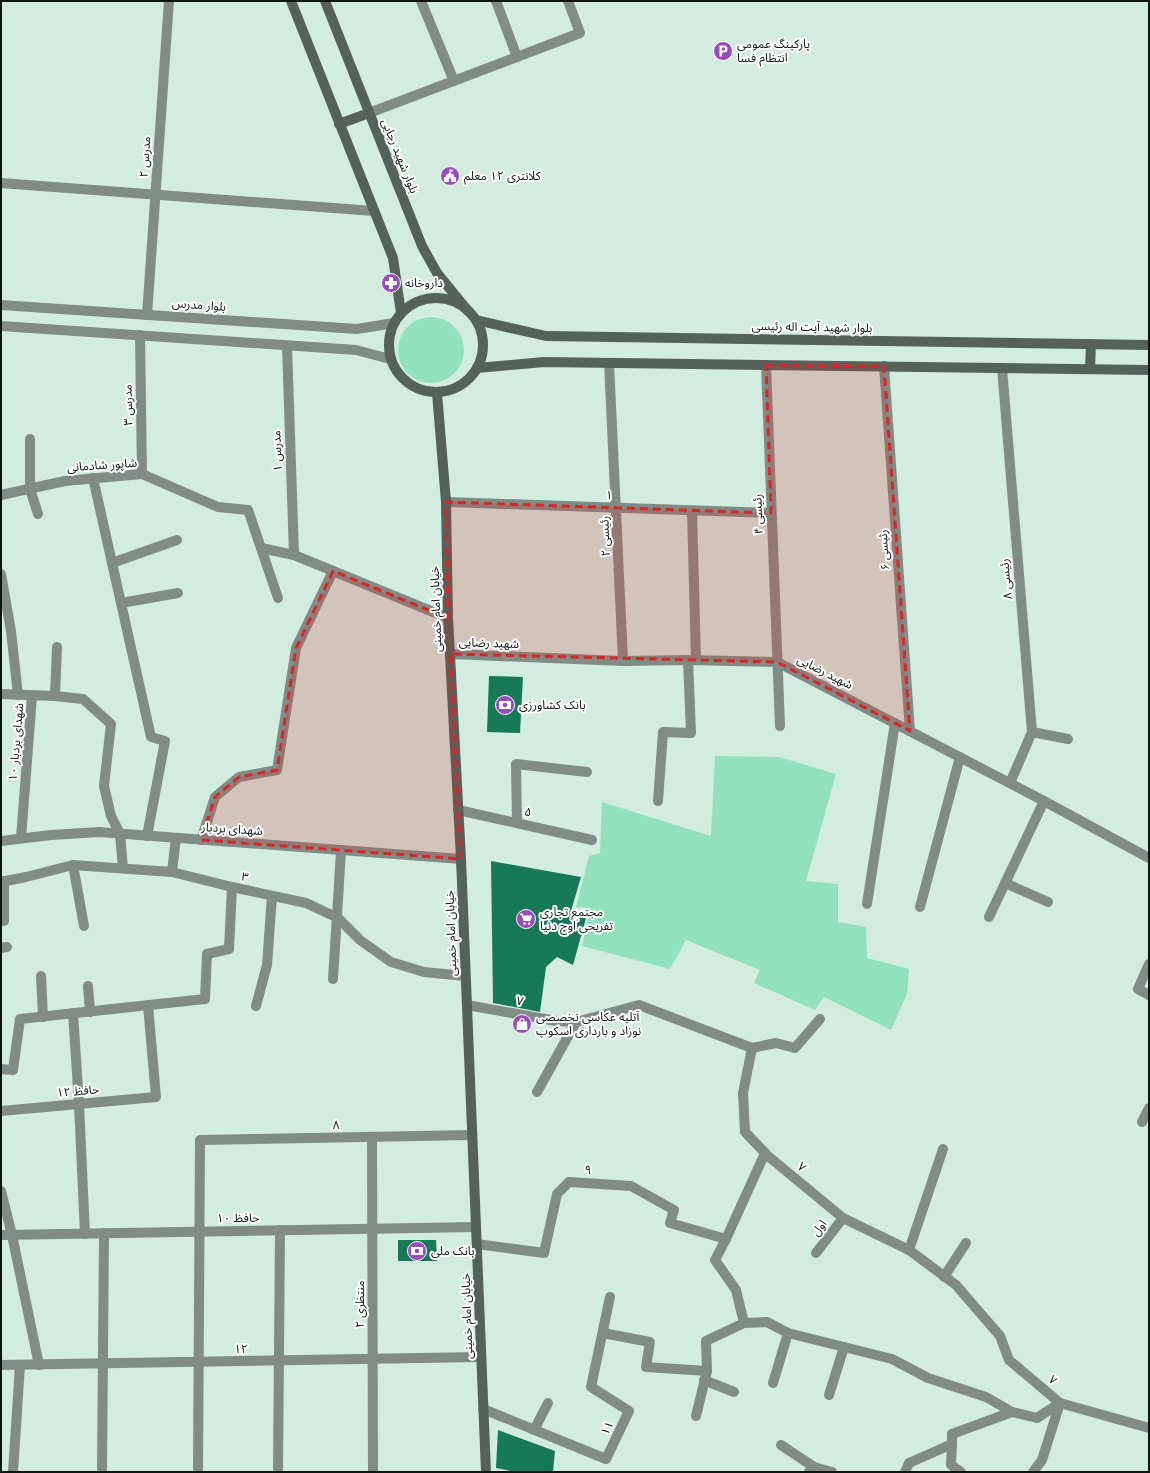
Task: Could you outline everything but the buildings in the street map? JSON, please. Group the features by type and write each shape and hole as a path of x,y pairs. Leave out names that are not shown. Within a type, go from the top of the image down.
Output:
{"main road":[{"path":"291,1 392,258 401,313"},
{"name":"بلوار شهید رجایی","path":"325,1 422,246 437,273 468,311"},
{"path":"339,124 369,113"},
{"path":"434,298 447,299 468,311 476,320 481,332 483,344 482,356 477,368 470,378 461,386 449,391 437,393 425,392 403,380 390,359 388,347 390,334 394,323 401,313 411,305 422,300 434,298"},
{"name":"بلوار شهید آیت اله رئیسی","path":"476,320 546,336 1149,345"},
{"path":"1090,369 1091,344"},
{"path":"477,368 544,362 1149,370"},
{"name":"خیابان امام خمینی","path":"437,393 446,502 448,618 461,859 486,1472"}],"street":[{"name":"مدرس ۲","path":"147,314 169,1"},
{"path":"421,1 454,81"},
{"path":"496,1 517,57"},
{"path":"369,113 580,32 568,1"},
{"path":"1,183 374,212"},
{"name":"بلوار مدرس","path":"1,304 357,329 394,323"},
{"path":"1,326 356,350 390,359"},
{"name":"مدرس ۳","path":"140,335 142,474"},
{"name":"مدرس ۱","path":"287,346 294,555"},
{"name":"رئیسی ۲","path":"609,363 623,661"},
{"name":"رئیسی ۴","path":"766,365 780,726"},
{"name":"رئیسی ۶","path":"884,366 910,731"},
{"name":"رئیسی ۸","path":"1002,368 1032,732 1010,783"},
{"path":"30,439 30,489 38,514"},
{"name":"شاپور شادمانی","path":"1,496 65,481 142,474 218,507 248,510 261,548"},
{"path":"93,478 151,737 165,741 147,836"},
{"name":"۱","path":"446,502 616,509 771,513"},
{"path":"658,801 663,732 691,733 692,511"},
{"path":"112,563 177,540"},
{"path":"261,548 294,555 448,618"},
{"path":"261,548 278,598"},
{"path":"201,840 215,798 239,777 277,770 296,648 333,571"},
{"path":"1,574 12,631 18,695"},
{"path":"121,603 178,593"},
{"path":"55,696 57,647"},
{"name":"شهید رضایی","path":"451,654 623,661 692,660 777,662 1044,800 1149,858"},
{"path":"1,694 55,696 83,699 111,724 104,786 111,816 120,834 124,868"},
{"name":"شهدای بردبار ۱۰","path":"21,838 32,696"},
{"path":"866,904 894,723"},
{"path":"1032,732 1068,739"},
{"path":"920,907 960,757"},
{"path":"517,823 516,764 587,772"},
{"path":"989,917 1044,800"},
{"name":"۵","path":"458,810 592,840"},
{"name":"شهدای بردبار","path":"1,841 51,834 99,832 461,859"},
{"path":"172,872 176,838"},
{"path":"333,979 342,851"},
{"path":"73,865 84,926"},
{"name":"۳","path":"2,881 26,877 73,865 172,872 306,903 338,918 360,940 391,962 424,972 465,976"},
{"path":"2,881 4,921"},
{"path":"1005,883 1048,902"},
{"path":"1,1069 13,1070 20,1019 205,999 207,954 229,949 232,887"},
{"path":"256,1006 267,965 272,896"},
{"path":"1149,964 1138,989 1149,995"},
{"path":"41,976 43,1017"},
{"path":"88,986 90,1012"},
{"name":"حافظ ۱۲","path":"1,1110 156,1097 148,1005"},
{"name":"۷","path":"467,1005 556,1021 576,1022 639,1005 752,1048 743,1093 745,1132 765,1153 843,1218 909,1250 956,1285 1000,1336 1009,1360 1060,1403 1149,1428"},
{"path":"73,1013 85,1234"},
{"path":"752,1048 776,1043 795,1048 820,1019"},
{"path":"537,1092 576,1022"},
{"path":"1142,1122 1149,1108"},
{"name":"۸","path":"200,1232 200,1140 472,1135"},
{"name":"منتظری ۲","path":"372,1137 372,1472"},
{"path":"909,1250 944,1150"},
{"path":"744,1323 736,1290 715,1260 765,1153"},
{"name":"۹","path":"477,1244 544,1253 557,1194 569,1182 631,1186 674,1210 670,1222 726,1239"},
{"path":"1,1191 12,1235 39,1365"},
{"name":"اول","path":"816,1253 843,1218"},
{"name":"حافظ ۱۰","path":"1,1235 476,1227"},
{"path":"278,1472 280,1230"},
{"path":"198,1472 200,1232"},
{"path":"102,1472 104,1233"},
{"path":"944,1277 966,1243"},
{"name":"۱۱","path":"483,1408 606,1459 629,1411 591,1387 610,1297"},
{"path":"696,1416 705,1376 706,1341 744,1323 767,1322 788,1333 892,1359 928,1378 986,1397 1012,1412 1037,1418 1060,1403"},
{"path":"603,1333 650,1342 646,1367 705,1376 734,1392"},
{"path":"773,1383 788,1333"},
{"path":"828,1395 844,1347"},
{"name":"۱۲","path":"1,1365 481,1357"},
{"path":"13,1472 20,1365"},
{"path":"534,1430 548,1403"},
{"path":"1034,1472 1042,1460 1060,1403"},
{"path":"961,1472 951,1465 952,1434 1012,1412"},
{"path":"905,1472 909,1463 952,1444"},
{"path":"781,1445 812,1470 832,1472"}],"highlighted area":[{"path":"766,365 884,366 910,731 777,662 451,654 461,859 201,840 215,797 239,777 277,770 296,648 333,571 448,618 446,502 771,513"}],"green space":[{"path":"431,317 444,320 454,327 461,337 464,350 461,363 454,373 444,380 431,383 418,380 408,373 401,363 398,350 401,337 408,327 418,320"},
{"path":"715,756 779,757 836,774 806,881 838,884 838,922 866,927 867,958 909,969 907,994 891,1030 824,997 815,1010 754,983 760,970 686,940 670,969 582,946 590,908 576,907 589,856 600,853 602,802 711,836"}],"place":[{"name":"پارکینگ عمومی انتظام فسا","path":"723,51"},
{"name":"کلانتری ۱۲ معلم","path":"450,176"},
{"name":"داروخانه","path":"391,283"},
{"name":"بانک کشاورزی","path":"505,705"},
{"name":"مجتمع تجاری تفریحی اوج دنیا","path":"526,919"},
{"name":"آتلیه عکاسی تخصصی نوزاد و بارداری اسکوپ","path":"522,1024"},
{"name":"بانک ملی","path":"417,1251"}]}
